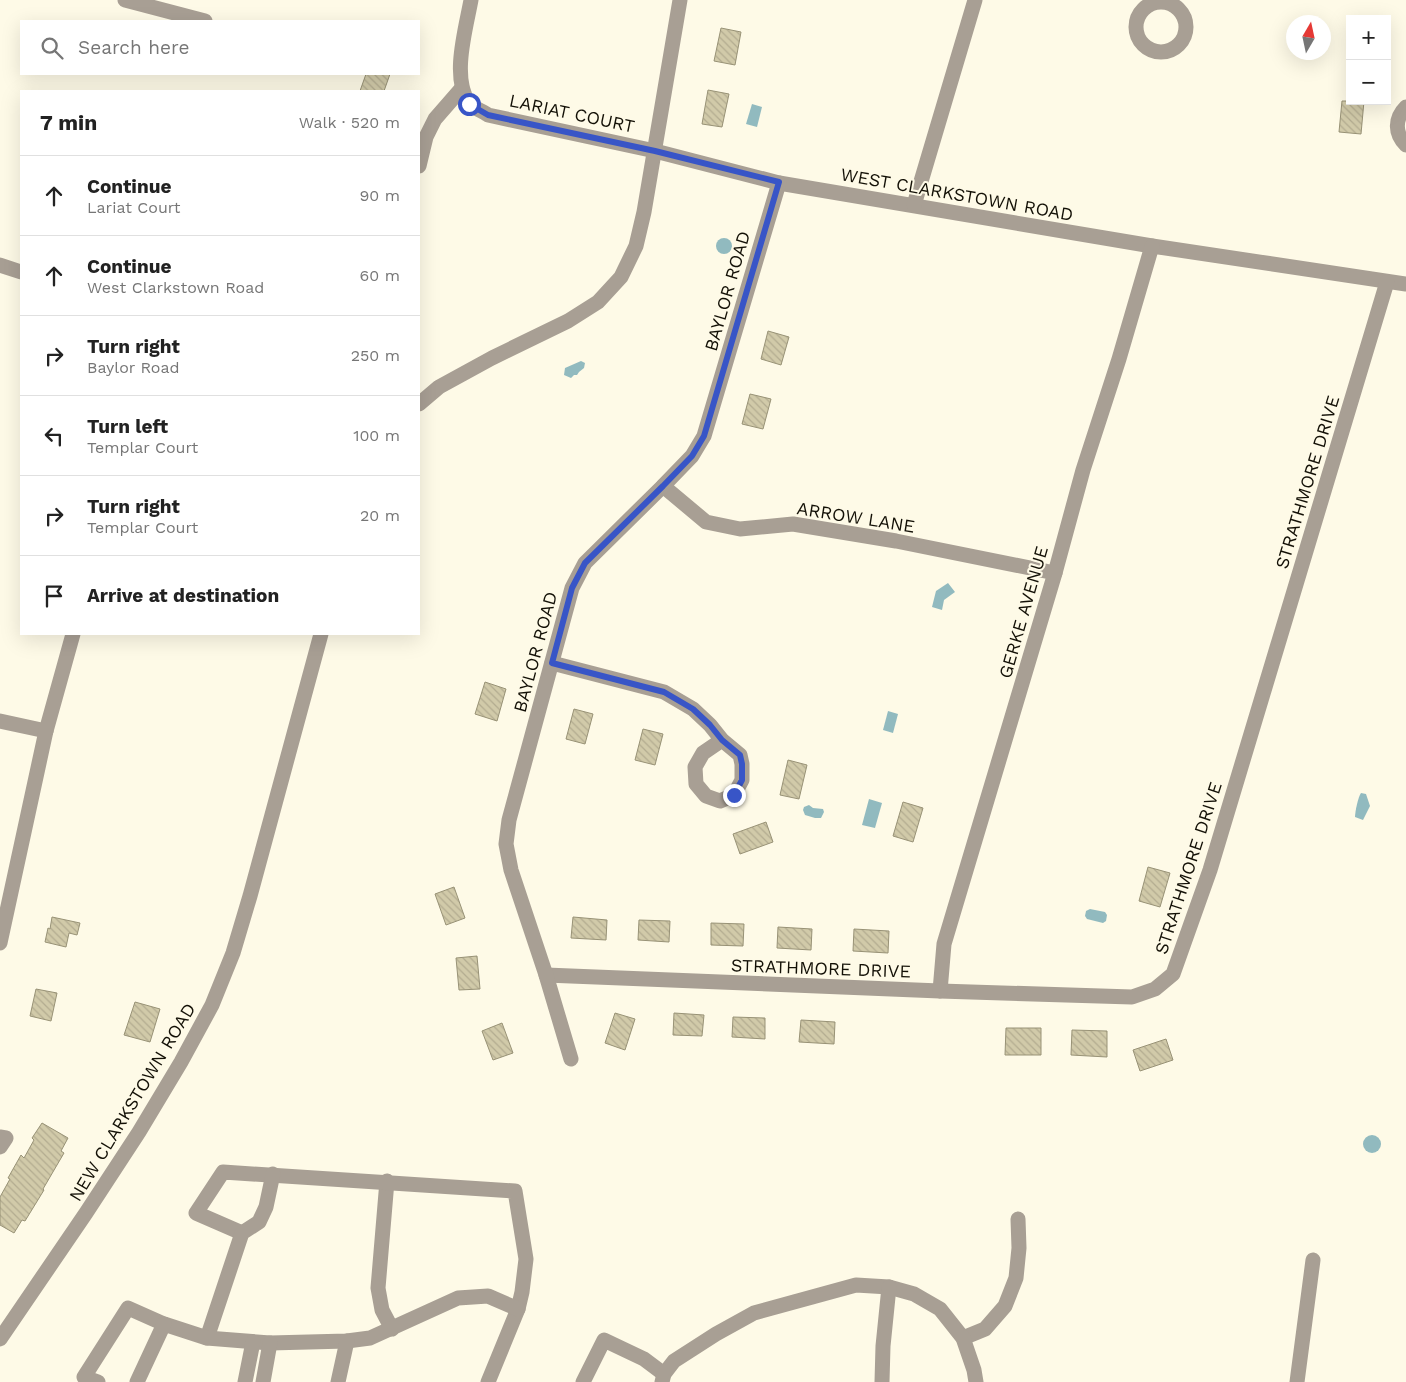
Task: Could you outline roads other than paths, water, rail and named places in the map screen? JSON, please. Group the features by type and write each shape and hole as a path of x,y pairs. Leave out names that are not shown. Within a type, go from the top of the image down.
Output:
{"street":[{"path":"125,0 171,6 202,20"},
{"name":"LARIAT COURT","path":"471,0 459,66 462,88 469,104 488,115 655,151"},
{"path":"420,403 439,387 492,358 568,321 598,302 621,277 636,246 644,212 680,0"},
{"path":"914,206 975,0"},
{"path":"420,162 426,137 435,119 462,88"},
{"path":"1406,107 1398,120 1397,131 1406,146"},
{"name":"WEST CLARKSTOWN ROAD","path":"655,151 779,182 914,206 1152,246 1406,284"},
{"name":"BAYLOR ROAD","path":"571,1059 546,975 511,870 506,844 509,820 572,588 585,563 692,456 704,436 779,182"},
{"name":"GERKE AVENUE","path":"940,992 944,944 1055,573 1083,470 1119,359 1152,246"},
{"path":"0,265 20,272"},
{"name":"STRATHMORE DRIVE","path":"546,975 940,992 1132,997 1155,989 1173,974 1210,870 1387,282"},
{"name":"ARROW LANE","path":"663,486 706,522 740,529 793,524 896,541 1055,573"},
{"path":"0,943 46,731 73,635"},
{"name":"NEW CLARKSTOWN ROAD","path":"0,1339 139,1132 181,1062 212,1005 233,953 247,906 321,635"},
{"path":"552,663 664,692 693,709 722,740"},
{"path":"0,721 46,731"},
{"path":"0,1138 6,1138 0,1147"},
{"path":"242,1233 196,1213 223,1172 387,1181 515,1191 526,1259 522,1292 518,1309 488,1382"},
{"path":"207,1338 242,1233 259,1222 266,1207 273,1174"},
{"path":"387,1181 378,1288 382,1310 392,1329"},
{"path":"963,1338 985,1329 1004,1306 1016,1278 1019,1248 1018,1219"},
{"path":"1298,1382 1313,1260"},
{"path":"583,1382 604,1340 644,1359 663,1378 674,1361 716,1334 754,1313 856,1284 889,1287 914,1294 940,1309 963,1338 976,1382"},
{"path":"882,1382 883,1346 889,1287"},
{"path":"98,1382 84,1377 128,1308 164,1324 207,1338 270,1343 347,1341 370,1338 458,1298 488,1296 518,1309"},
{"path":"137,1382 164,1324"},
{"path":"342,1379 347,1341"},
{"path":"245,1382 252,1342"},
{"path":"263,1382 270,1343"}],"water":[{"path":"752,104 762,107 757,127 746,124"},
{"path":"724,238 730,240 732,246 730,252 724,254 718,252 716,246 718,240"},
{"path":"581,361 585,363 584,368 577,375 571,378 564,375 565,368"},
{"path":"948,583 955,592 944,600 942,610 932,607 936,591"},
{"path":"888,711 898,714 893,733 883,730"},
{"path":"1361,793 1366,794 1370,806 1363,820 1355,817"},
{"path":"869,799 882,803 875,828 862,825"},
{"path":"809,805 813,808 823,809 824,812 821,818 805,815 804,807"},
{"path":"1090,909 1105,912 1107,915 1106,921 1103,923 1087,919 1085,916 1086,911"},
{"path":"1372,1135 1378,1138 1381,1144 1378,1150 1372,1153 1366,1150 1363,1144 1366,1138"}]}
